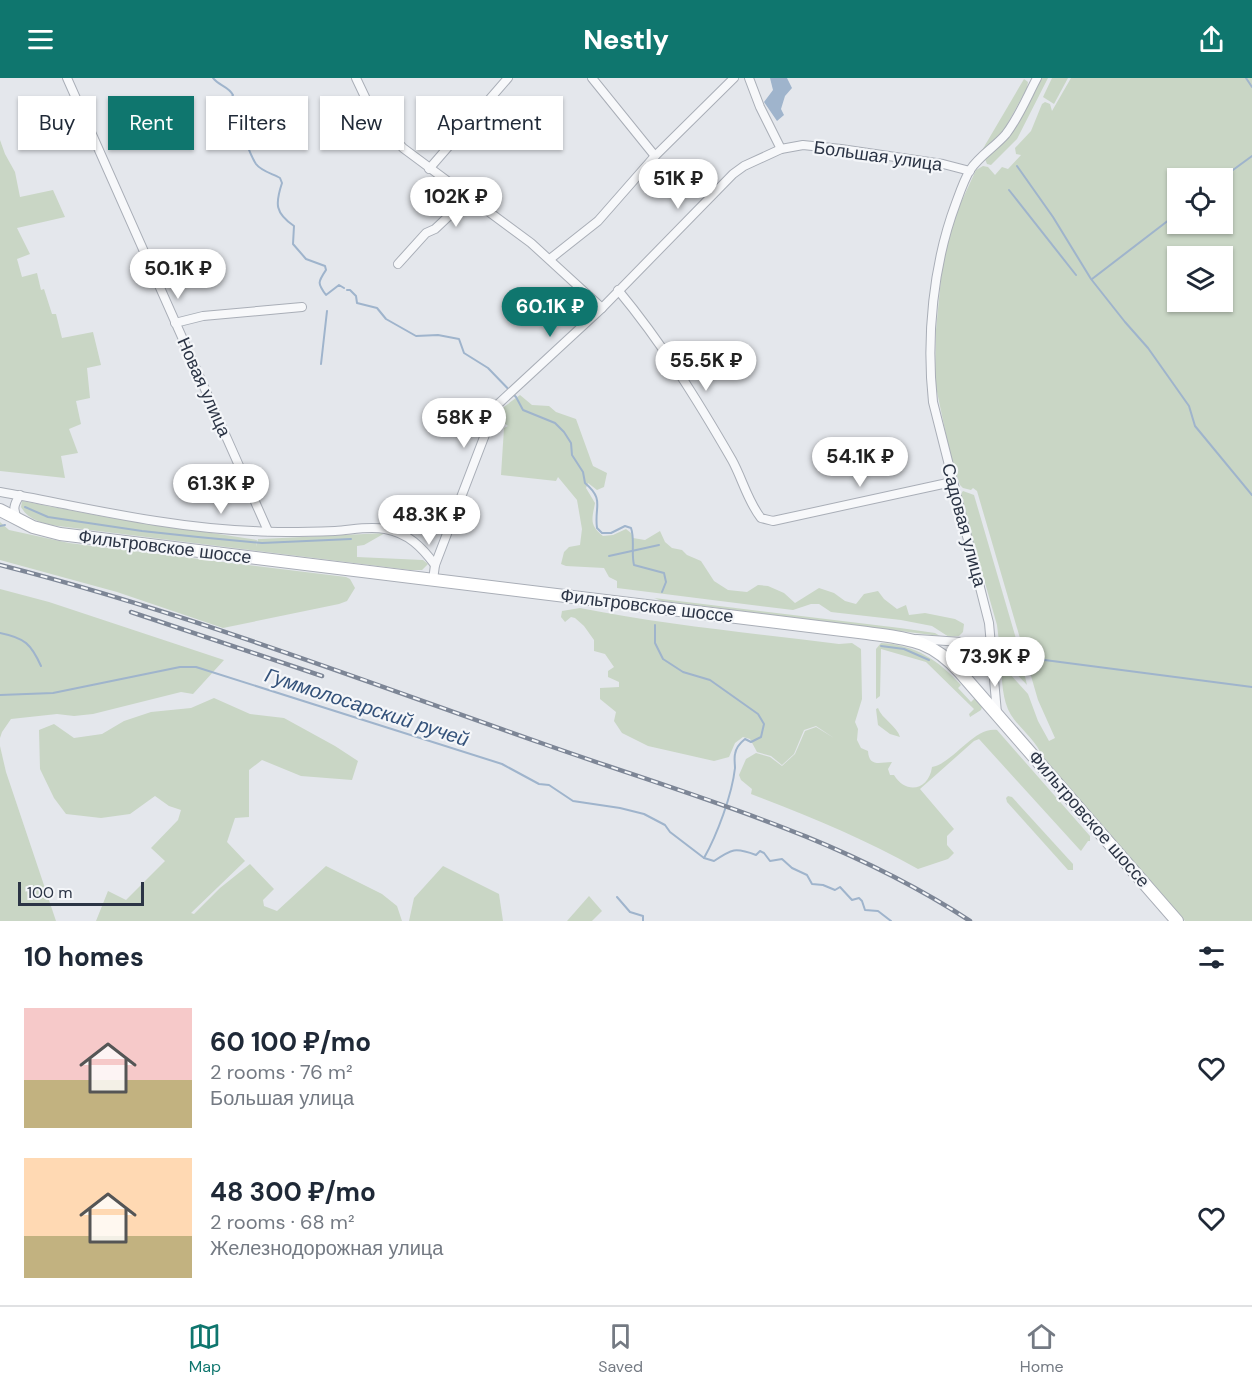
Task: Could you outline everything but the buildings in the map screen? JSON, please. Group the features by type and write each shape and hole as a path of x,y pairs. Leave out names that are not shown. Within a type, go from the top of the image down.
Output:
{"main road":[{"name":"Фильтровское шоссе","path":"0,510 33,527 60,534 910,639 928,645 950,660 1177,921"}],"street":[{"name":"Новая улица","path":"67,78 268,531"},
{"path":"356,78 383,128 404,148 550,259 602,308"},
{"path":"429,169 508,78"},
{"path":"592,78 655,156"},
{"path":"550,259 598,221 655,156 734,78"},
{"path":"749,78 760,107 781,149"},
{"name":"Садовая улица","path":"997,714 989,623 933,402 930,381 931,341 939,257 950,219 970,171 1005,135 1036,78"},
{"name":"Большая улица","path":"433,580 435,565 496,406 602,308 731,176 744,166 781,149 803,145 841,148 970,171"},
{"path":"398,264 426,233 435,230 469,197"},
{"path":"618,290 665,352 733,463 758,515 764,520 773,521 952,482"},
{"path":"174,323 203,316 302,307"},
{"path":"0,492 133,517 190,525 268,531 383,528 416,542 435,565"},
{"path":"18,519 14,505 20,495"},
{"path":"910,639 991,644"}],"green space":[{"path":"1042,78 1048,78 1017,139 991,165 987,164 985,159 1007,138"},
{"path":"1052,78 1068,78 1054,104 1043,97"},
{"path":"1071,78 1252,78 1252,921 1185,921 1042,756 1036,745 1011,715 1004,696 1001,664 1028,694 1038,721 1049,741 1055,738 1038,700 977,491 973,488 971,490 963,488 960,485 951,459 935,382 936,330 942,268 951,230 976,170 983,166 988,167 995,175 1002,167 1008,169 1021,155 1016,154 1015,148 1031,131 1042,104 1045,102 1050,104 1052,111"},
{"path":"1024,79 1028,82 1027,88 1004,130 981,152"},
{"path":"0,140 15,172 20,197 53,190 65,217 17,228 30,254 17,259 22,277 37,273 41,290 44,289 52,314 56,314 62,338 93,332 101,365 87,368 90,398 76,401 81,424 69,429 78,453 61,456 65,478 0,471"},
{"path":"520,395 532,405 549,406 556,412 576,419 593,466 607,473 604,487 597,490 588,483 586,488 595,503 593,518 595,528 603,536 613,535 626,529 633,538 645,540 660,531 665,542 672,548 682,550 687,555 701,561 714,581 728,590 747,592 758,585 768,586 784,593 795,603 819,588 856,604 864,594 878,591 897,609 906,605 909,615 925,613 955,619 964,624 963,632 959,636 949,637 932,626 831,612 819,604 793,610 617,588 617,581 609,577 604,568 561,564 564,552 569,547 580,545 582,529 577,500 558,477 556,481 501,475 504,428 508,426 497,418 497,412"},
{"path":"963,491 974,495 1017,642 1027,685 1001,658 997,625 960,495"},
{"path":"22,501 106,517 257,540 256,547 258,539 385,533 364,545 357,546 357,557 423,560 428,564 422,570 410,570 58,526 42,523 32,518 21,507"},
{"path":"0,522 9,530 69,543 346,577 350,579 355,588 347,601 339,604 223,628 117,592 0,560"},
{"path":"0,589 49,602 224,660 193,694 181,692 93,714 74,716 57,714 11,719 0,738"},
{"path":"654,598 900,628 935,633 940,636 662,601"},
{"path":"580,608 709,628 839,644 852,643 861,649 862,699 855,722 858,729 857,740 861,748 868,751 873,762 892,762 888,769 890,775 894,775 905,785 916,787 926,781 932,767 948,759 980,734 997,730 1090,836 1090,841 1081,851 979,739 920,789 954,829 947,836 947,845 954,853 948,859 918,869 836,828 751,794 752,789 741,780 739,775 746,759 756,753 770,757 782,766 795,754 805,731 816,727 834,738 816,726 804,730 794,754 782,765 771,756 757,752 750,739 743,737 735,743 729,757 714,761 648,746 622,733 614,721 616,712 600,699 600,688 619,687 619,682 608,677 608,671 614,667 605,654 594,651 594,640 584,626 575,618 571,617 565,622 561,617 562,611"},
{"path":"881,643 905,647 935,661 961,685 958,688 971,702 975,698 982,707 981,710 970,717 969,714 974,709 926,662 881,649 880,696 876,699 876,649"},
{"path":"214,698 250,714 284,718 358,761 352,780 301,776 262,760 249,770 249,817 235,818 227,842 245,861 191,913 194,914 220,888 250,864 274,889 263,900 264,906 277,911 326,866 382,894 397,906 402,921 96,921 108,891 126,900 165,861 151,848 178,820 181,810 169,806 155,796 130,814 101,818 66,814 54,798 40,769 39,730 54,724 74,738 102,734 124,721 151,712 191,708"},
{"path":"878,708 900,737 890,734 878,725 876,709"},
{"path":"0,746 6,772 56,921 0,921"},
{"path":"1008,796 1012,797 1073,864 1073,870 1068,870 1007,802"},
{"path":"443,866 499,894 503,921 409,921 414,898"},
{"path":"589,896 602,911 592,921 567,921"}],"water":[{"path":"770,78 787,78 792,88 785,96 781,109 784,115 777,121 764,102 773,90"}],"waterway":[{"path":"213,78 233,95 226,106 239,125 256,164 280,178 282,183 278,208 283,217 294,226 293,244 306,259 325,266 326,270 320,282 326,295 339,285 344,288"},
{"path":"1246,78 1252,87"},
{"path":"1233,170 1252,156"},
{"path":"1017,166 1053,217 1091,279 1148,348 1189,406 1195,426 1252,495"},
{"path":"1009,190 1076,275"},
{"path":"1092,279 1167,221"},
{"path":"347,290 356,296 357,303 377,308 386,319 416,336 438,335 459,339 464,353 488,368 516,397 523,410 555,423 571,443 572,455 583,472 585,483 595,494 597,528 602,533 611,533 625,526 631,528 634,565 664,573 666,582 662,592"},
{"path":"321,364 327,311"},
{"path":"25,507 48,517 198,537 262,543 351,539"},
{"path":"0,526 5,525"},
{"path":"609,556 659,545"},
{"path":"655,625 655,643 663,659 683,672 710,680 758,714 764,724 761,737 751,742 745,739 736,749 735,768 727,802 719,827 704,858"},
{"path":"0,633 16,637 26,643 41,666"},
{"path":"881,646 904,649 929,660"},
{"path":"1037,659 1252,687"},
{"name":"Гуммолосарский ручей","path":"0,695 53,693 180,667 196,667 502,764 539,784 549,785 573,801 644,814 665,825 670,832 704,858 714,861 738,850 756,855 760,851 770,861 782,859 792,868 807,875 812,884 823,885 835,890 840,887 852,900 859,898 865,910 878,911 891,921"},
{"path":"617,897 630,912 643,916 643,921"}],"railway":[{"path":"0,565 206,626 709,800 869,864 970,921"},
{"path":"131,612 322,676"}]}
